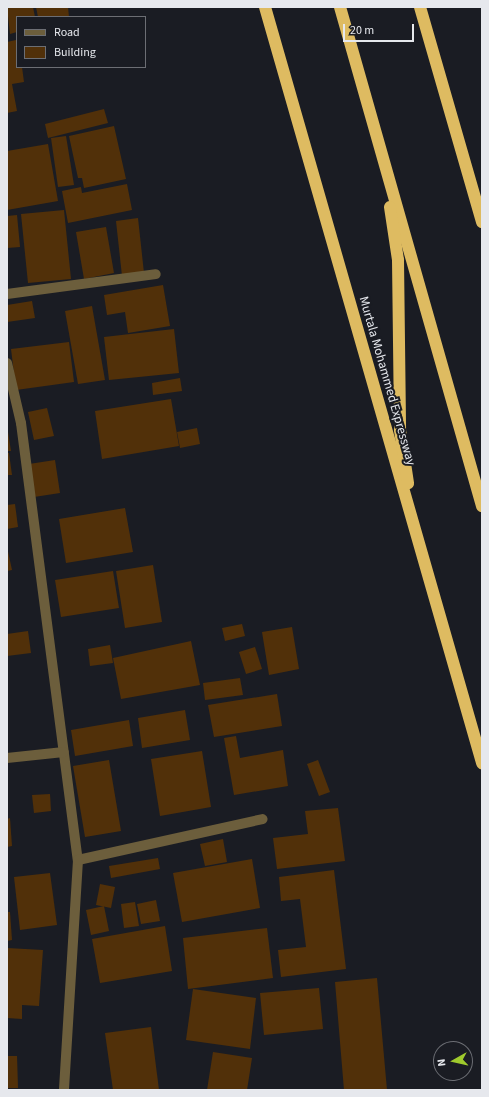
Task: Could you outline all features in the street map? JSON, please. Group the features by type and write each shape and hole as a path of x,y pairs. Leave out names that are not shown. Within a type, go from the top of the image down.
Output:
{"highway":[{"name":"Murtala Mohammed Expressway","path":"265,7 482,763"},
{"path":"340,7 482,506"},
{"path":"420,7 482,222"},
{"path":"384,162 398,260 400,430 416,532"}],"street":[{"path":"7,294 156,274"},
{"path":"7,363 21,423 78,860 64,1090"},
{"path":"7,758 64,752"},
{"path":"78,860 263,819"}],"building":[{"path":"7,7 33,7 35,16 16,16 16,32 10,34"},
{"path":"36,7 68,7 69,16 38,16"},
{"path":"16,40 16,68 22,68 24,82 12,84 17,111 7,113 7,42"},
{"path":"104,109 108,123 48,138 45,124"},
{"path":"114,126 126,179 84,188 82,178 78,178 69,136"},
{"path":"66,136 74,185 58,187 51,138"},
{"path":"48,144 58,201 7,210 7,151"},
{"path":"127,184 132,210 68,223 62,191 81,187 82,193"},
{"path":"64,210 71,279 28,283 21,214"},
{"path":"17,215 20,247 7,248 7,216"},
{"path":"138,218 144,273 122,276 116,221"},
{"path":"106,227 114,273 84,279 76,232"},
{"path":"163,285 170,326 128,333 125,312 107,315 104,295"},
{"path":"32,301 35,318 7,322 7,305"},
{"path":"92,306 105,380 78,384 65,311"},
{"path":"174,329 179,373 109,380 104,337"},
{"path":"69,342 74,382 16,390 11,349"},
{"path":"180,378 182,391 153,395 152,383"},
{"path":"171,399 179,446 102,459 95,411"},
{"path":"47,408 54,436 34,440 28,412"},
{"path":"197,428 200,444 180,448 177,432"},
{"path":"8,432 11,451 7,451"},
{"path":"7,453 9,453 12,475 7,475"},
{"path":"55,460 60,493 34,497 29,464"},
{"path":"15,504 18,527 7,529 7,505"},
{"path":"125,508 133,552 66,563 59,519"},
{"path":"7,547 12,570 7,571"},
{"path":"153,565 162,622 125,628 116,571"},
{"path":"113,571 119,608 61,617 55,580"},
{"path":"242,624 245,636 225,641 222,628"},
{"path":"292,627 299,669 269,675 262,632"},
{"path":"28,631 31,653 7,656 7,634"},
{"path":"191,641 200,685 121,699 113,658"},
{"path":"110,645 113,663 90,666 88,649"},
{"path":"255,647 262,669 246,674 239,652"},
{"path":"240,678 243,695 205,700 203,683"},
{"path":"277,694 282,726 214,737 208,705"},
{"path":"185,710 190,740 142,748 138,718"},
{"path":"129,720 133,746 75,756 71,730"},
{"path":"236,736 240,758 283,750 288,786 234,795 224,738"},
{"path":"202,751 211,807 160,816 151,759"},
{"path":"109,760 121,831 85,837 73,766"},
{"path":"318,760 330,792 319,796 307,764"},
{"path":"50,794 51,811 34,813 32,795"},
{"path":"338,808 345,861 277,869 273,838 308,834 305,811"},
{"path":"10,818 12,846 7,847 7,819"},
{"path":"223,839 227,862 205,866 200,844"},
{"path":"158,858 160,869 111,878 109,866"},
{"path":"252,859 260,908 182,922 173,873"},
{"path":"334,870 346,969 281,977 278,950 306,947 300,899 281,901 279,877"},
{"path":"50,873 57,925 20,930 14,877"},
{"path":"100,884 115,887 111,908 96,905"},
{"path":"156,900 160,921 141,924 137,904"},
{"path":"135,902 139,926 124,928 121,904"},
{"path":"104,906 109,931 91,935 86,910"},
{"path":"7,912 10,912 12,940 7,941"},
{"path":"165,926 172,971 100,983 92,939"},
{"path":"267,928 273,978 188,989 183,938"},
{"path":"7,948 43,950 39,1006 22,1005 22,1019 7,1018"},
{"path":"377,978 387,1090 344,1090 335,982"},
{"path":"319,988 323,1029 264,1035 260,993"},
{"path":"193,989 256,998 250,1049 186,1040"},
{"path":"151,1027 159,1090 113,1090 105,1033"},
{"path":"213,1052 252,1058 247,1090 207,1090"},
{"path":"7,1056 17,1056 18,1088 7,1088"}]}
